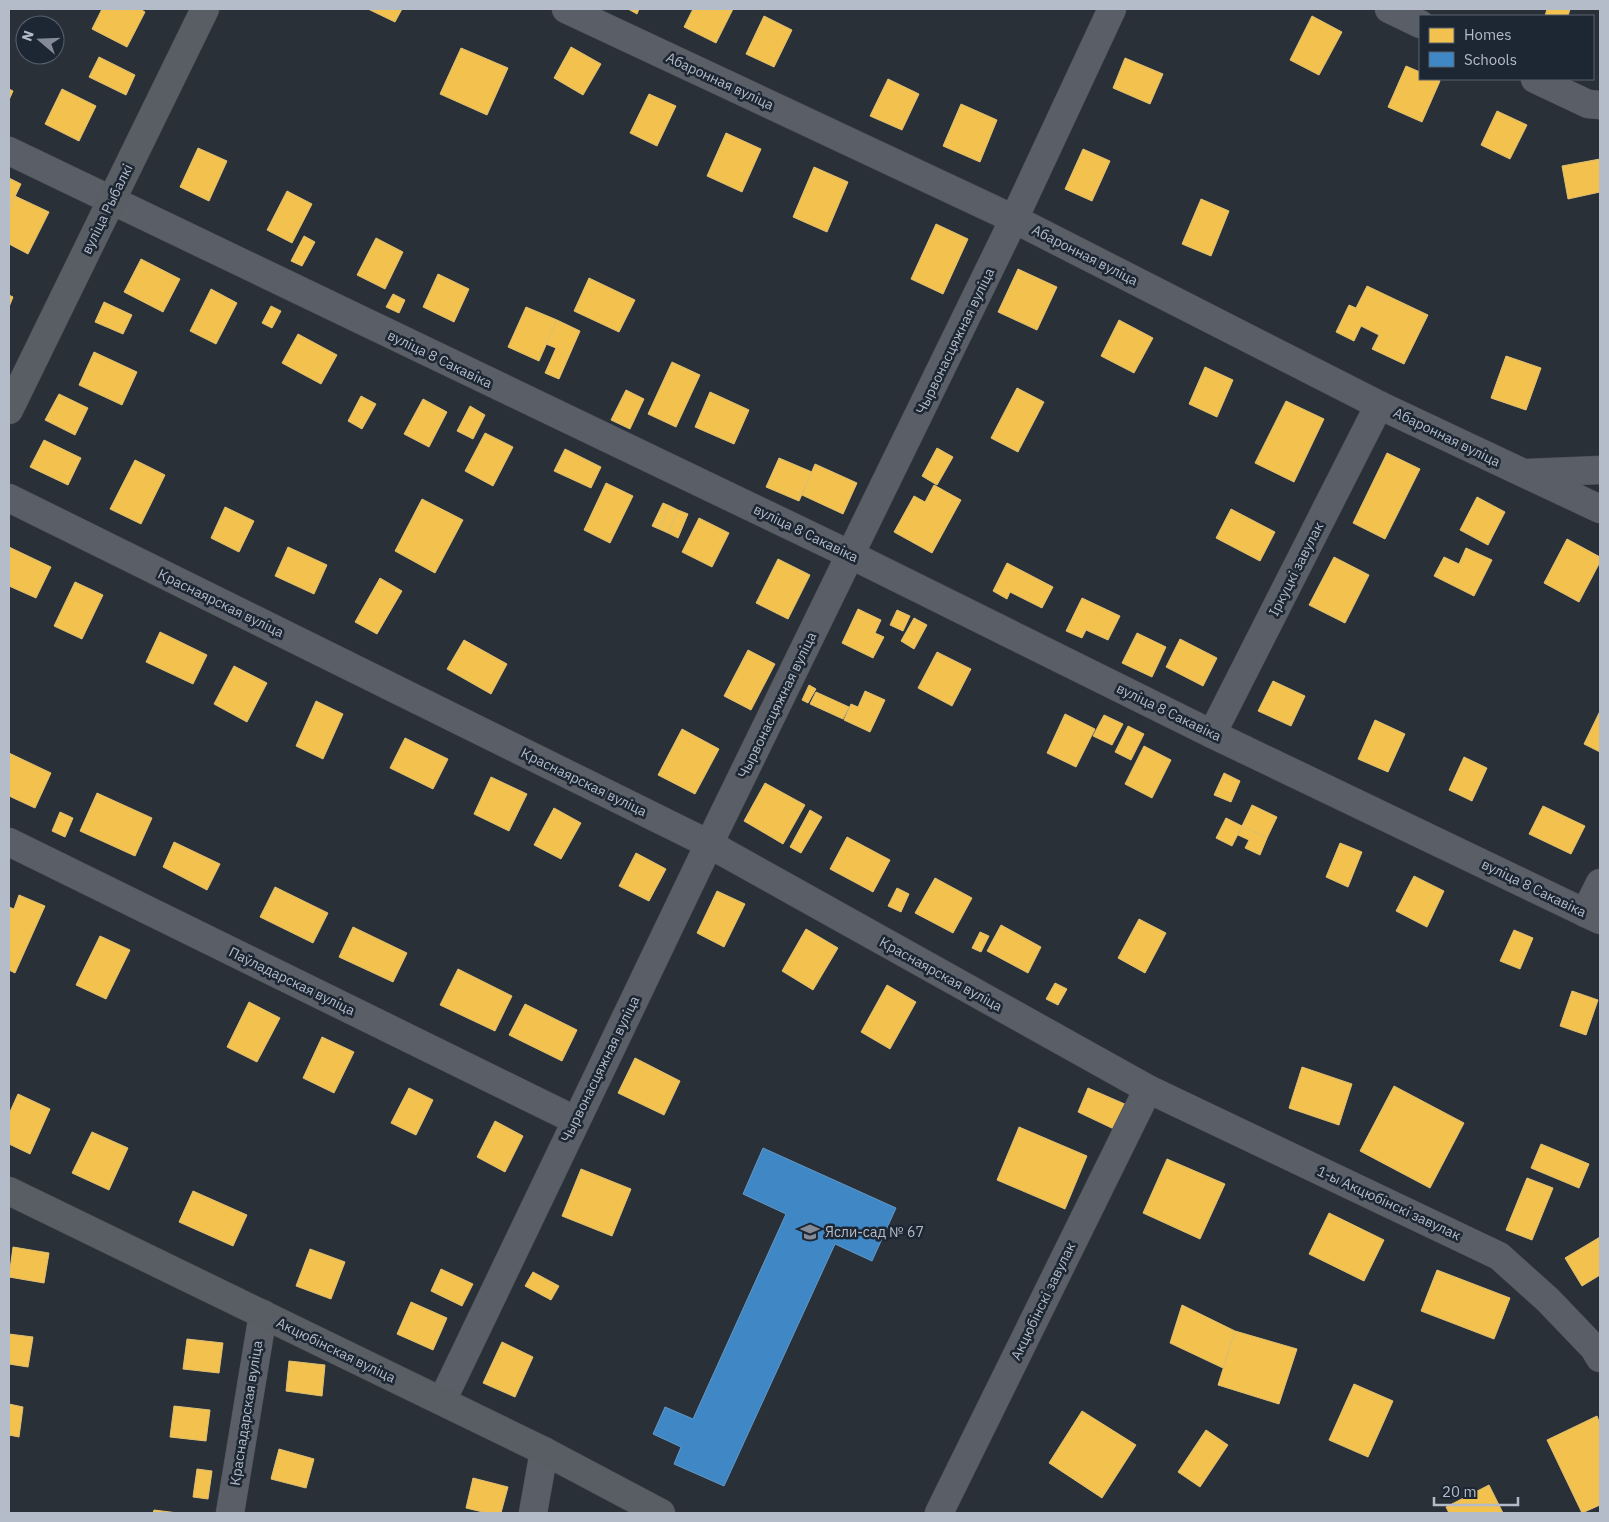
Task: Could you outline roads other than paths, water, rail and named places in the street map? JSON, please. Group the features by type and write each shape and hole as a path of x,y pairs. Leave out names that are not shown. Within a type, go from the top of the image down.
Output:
{"street":[{"name":"вуліца Рыбалкі","path":"9,410 205,9"},
{"name":"Абаронная вуліца","path":"566,9 1014,219 1380,404 1600,509"},
{"name":"Чырвонасцяжная вуліца","path":"442,1401 709,844 1014,219 1112,9"},
{"path":"1389,9 1419,24"},
{"path":"1538,80 1588,104 1600,105"},
{"name":"вуліца 8 Сакавіка","path":"9,151 851,554 1212,734 1593,916"},
{"name":"Іркуцкі завулак","path":"1212,734 1380,404"},
{"path":"1523,473 1600,470"},
{"name":"Краснаярская вуліца","path":"9,498 709,844 1148,1089"},
{"name":"Паўладарская вуліца","path":"9,842 576,1120"},
{"path":"1593,916 1600,882"},
{"name":"1-ы Акцюбінскі завулак","path":"1148,1089 1499,1256 1548,1300 1594,1348 1600,1358"},
{"name":"Акцюбінскі завулак","path":"939,1513 1148,1089"},
{"name":"Акцюбінская вуліца","path":"9,1191 544,1451 662,1513"},
{"name":"Краснадарская вуліца","path":"230,1513 263,1314"},
{"path":"533,1513 544,1451"}],"place":[{"name":"Ясли-сад № 67","path":"810,1232"}]}
